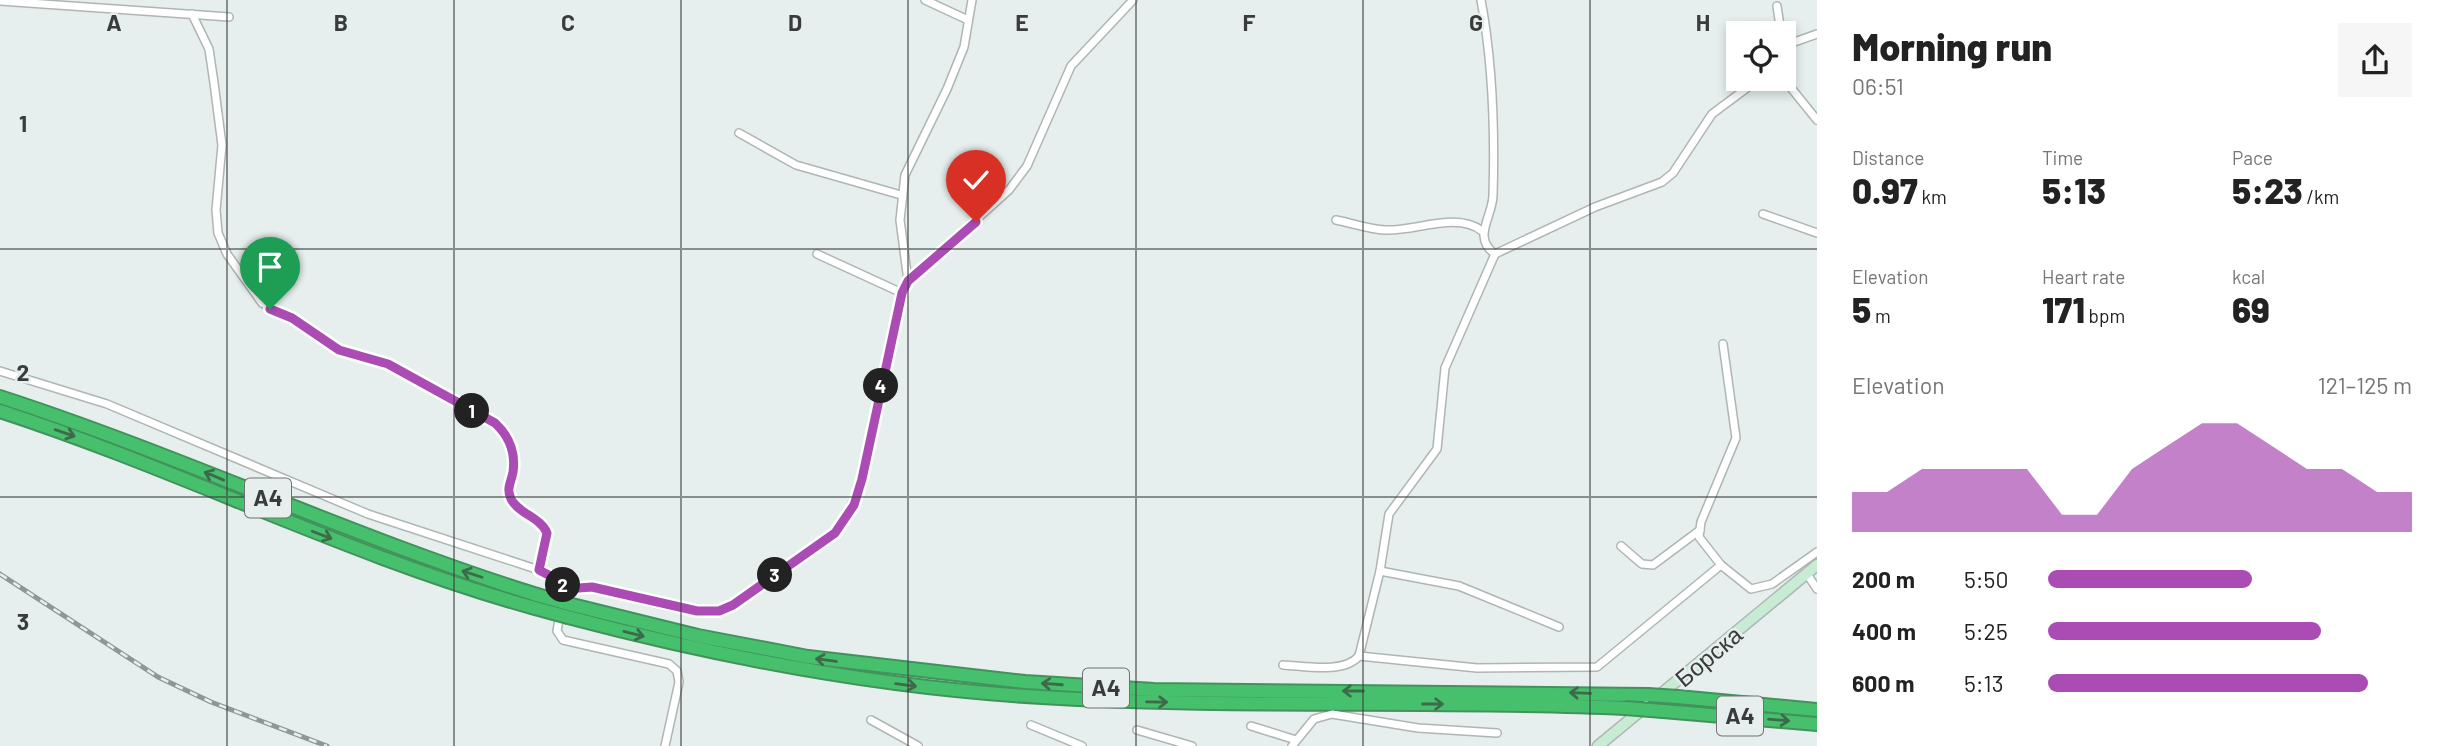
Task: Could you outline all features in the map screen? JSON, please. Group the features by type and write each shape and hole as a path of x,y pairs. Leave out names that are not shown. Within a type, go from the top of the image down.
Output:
{"highway":[{"name":"A4","path":"0,397 111,435 384,544 537,594 570,611 775,665 960,691 1158,702 1625,708 1817,724"},
{"name":"A4","path":"0,411 126,456 354,547 535,608 570,611 808,657 1025,682 1141,690 1648,695 1817,709"}],"street":[{"path":"925,0 968,20"},
{"path":"908,281 900,220 905,175 947,89 964,47 972,0"},
{"path":"566,589 592,587 697,611 719,611 733,605 835,533 854,505 862,479 902,293 908,281 1009,190 1027,166 1072,65 1133,0"},
{"path":"1481,0 1493,87 1493,199 1482,231 1485,245 1495,254"},
{"path":"0,1 229,17"},
{"path":"1777,6 1779,21"},
{"path":"192,14 209,49 214,83 222,145 216,210 218,233 227,254 262,303 302,324 339,350 388,364 495,423 505,433 512,442 510,496 515,505 540,524 547,533 539,570"},
{"path":"1796,42 1817,34"},
{"path":"1283,665 1336,666 1350,663 1359,656 1380,571 1389,514 1437,449 1445,368 1495,254 1595,207 1662,182 1674,173 1712,114 1743,91"},
{"path":"1794,91 1817,120"},
{"path":"740,132 796,165 901,195"},
{"path":"1763,214 1817,233"},
{"path":"1336,220 1386,230 1447,223 1474,226 1482,231"},
{"path":"817,254 902,293"},
{"path":"1723,344 1736,438 1699,537 1721,565 1745,586 1760,589 1772,584 1817,552"},
{"path":"0,371 107,404 368,514 539,570 558,580 566,589"},
{"path":"1621,546 1642,564 1654,565 1700,530"},
{"path":"1359,656 1477,668 1597,667 1721,565"},
{"name":"Борска","path":"1598,746 1817,565"},
{"path":"1380,571 1459,586 1559,627"},
{"path":"1808,573 1817,589"},
{"path":"566,589 557,631 563,640 669,664 677,671 679,682 665,746"},
{"path":"1251,726 1294,743 1317,716 1332,714 1418,727 1497,733"},
{"path":"870,720 918,746"},
{"path":"1031,725 1082,746"},
{"path":"1137,730 1192,746"}],"railway":[{"path":"0,574 158,677 211,702 327,746"}],"route":[{"path":"270,309 321,335 339,350 388,364 495,423 512,442 513,473 508,484 510,496 515,505 545,528 547,533 539,570 558,580 566,589 592,587 697,611 719,611 733,605 835,533 845,521 854,505 862,479 902,293 908,281 976,222"}]}
